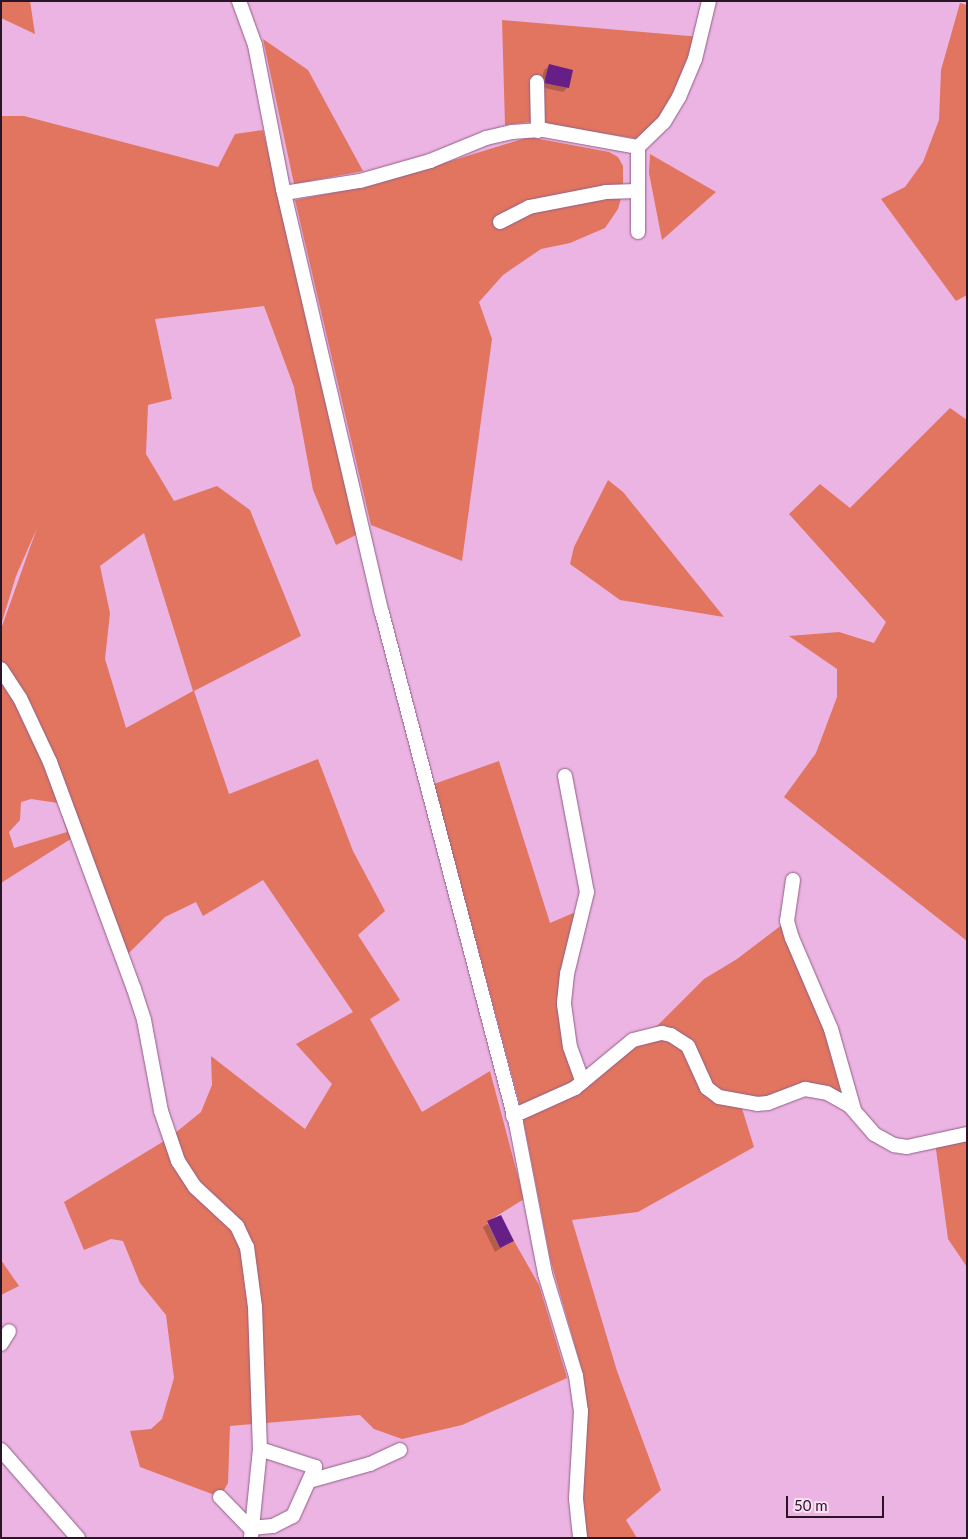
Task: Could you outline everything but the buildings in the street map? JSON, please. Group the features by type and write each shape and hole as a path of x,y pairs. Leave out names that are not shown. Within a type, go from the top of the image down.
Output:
{"street":[{"path":"239,1 255,45 284,193 382,613 513,1116 540,1252 578,1391 580,1427 576,1499 580,1538"},
{"path":"638,232 638,147 664,122 680,97 695,59 709,1"},
{"path":"537,82 538,130"},
{"path":"284,193 360,181 430,161 486,138 538,130 638,147"},
{"path":"500,222 537,205 606,192 638,191"},
{"path":"1,669 20,698 50,762 131,981 144,1020 161,1111 178,1161 195,1187 237,1226 247,1247 255,1307 260,1449 250,1533"},
{"path":"565,776 587,892 567,974 564,1004 570,1047 582,1082"},
{"path":"793,880 787,921 831,1028 855,1112"},
{"path":"513,1116 547,1103 582,1082 633,1040 662,1033 671,1035 688,1046 707,1088 719,1097 768,1103 796,1091 814,1090 839,1098 855,1112 874,1134 894,1145 918,1146 967,1134"},
{"path":"1,1344 9,1331"},
{"path":"250,1533 289,1520 314,1467 260,1449"},
{"path":"1,1450 17,1471 33,1484 78,1538"},
{"path":"309,1481 384,1459 400,1450"},
{"path":"1,1469 17,1471"},
{"path":"220,1497 250,1533"}],"shaded area":[{"path":"1,1 30,1 35,34 1,18"},
{"path":"960,3 967,5 967,295 956,301 881,199 905,187 923,162 939,120 941,70"},
{"path":"502,20 701,37 679,97 645,140 530,122 505,125"},
{"path":"263,39 308,70 363,171 294,184"},
{"path":"1,116 24,116 218,167 235,134 263,130 358,534 336,545 313,490 294,387 264,306 155,319 172,399 148,405 146,454 174,501 217,486 250,510 301,636 194,691 229,794 318,759 353,851 385,911 358,935 400,1000 370,1019 422,1112 490,1071 524,1199 487,1222 500,1248 514,1241 539,1285 567,1378 462,1425 402,1439 374,1429 360,1415 230,1426 228,1483 220,1497 140,1467 130,1431 151,1429 162,1419 174,1378 166,1315 140,1283 123,1241 111,1239 84,1250 64,1202 169,1138 201,1112 212,1085 211,1056 305,1129 332,1084 296,1044 353,1012 263,880 203,916 196,902 165,917 123,959 77,835 1,883 1,629 37,528 16,576 1,625","holes":["144,533 193,691 126,728 105,659 110,613 100,566","31,799 58,803 67,832 14,848 9,832 20,820 21,802"]},
{"path":"529,137 609,152 618,157 623,166 623,191 618,209 605,228 570,243 541,249 503,275 479,302 492,339 462,561 371,525 295,200 373,185"},
{"path":"650,154 716,192 662,240 649,173"},
{"path":"950,408 967,420 967,941 784,797 816,753 837,697 837,669 789,636 839,632 874,643 886,622 789,514 820,484 850,508"},
{"path":"608,480 623,492 724,617 620,600 570,564 574,547"},
{"path":"499,761 550,923 585,908 564,1004 583,1082 650,1033 704,979 737,959 787,921 855,1112 827,1093 740,1102 754,1147 638,1212 572,1220 617,1371 661,1490 626,1520 637,1538 587,1538 582,1489 587,1406 582,1370 551,1262 522,1113 434,784"},
{"path":"967,1134 967,1267 948,1239 935,1142"},
{"path":"1,1260 19,1286 1,1295"}]}
